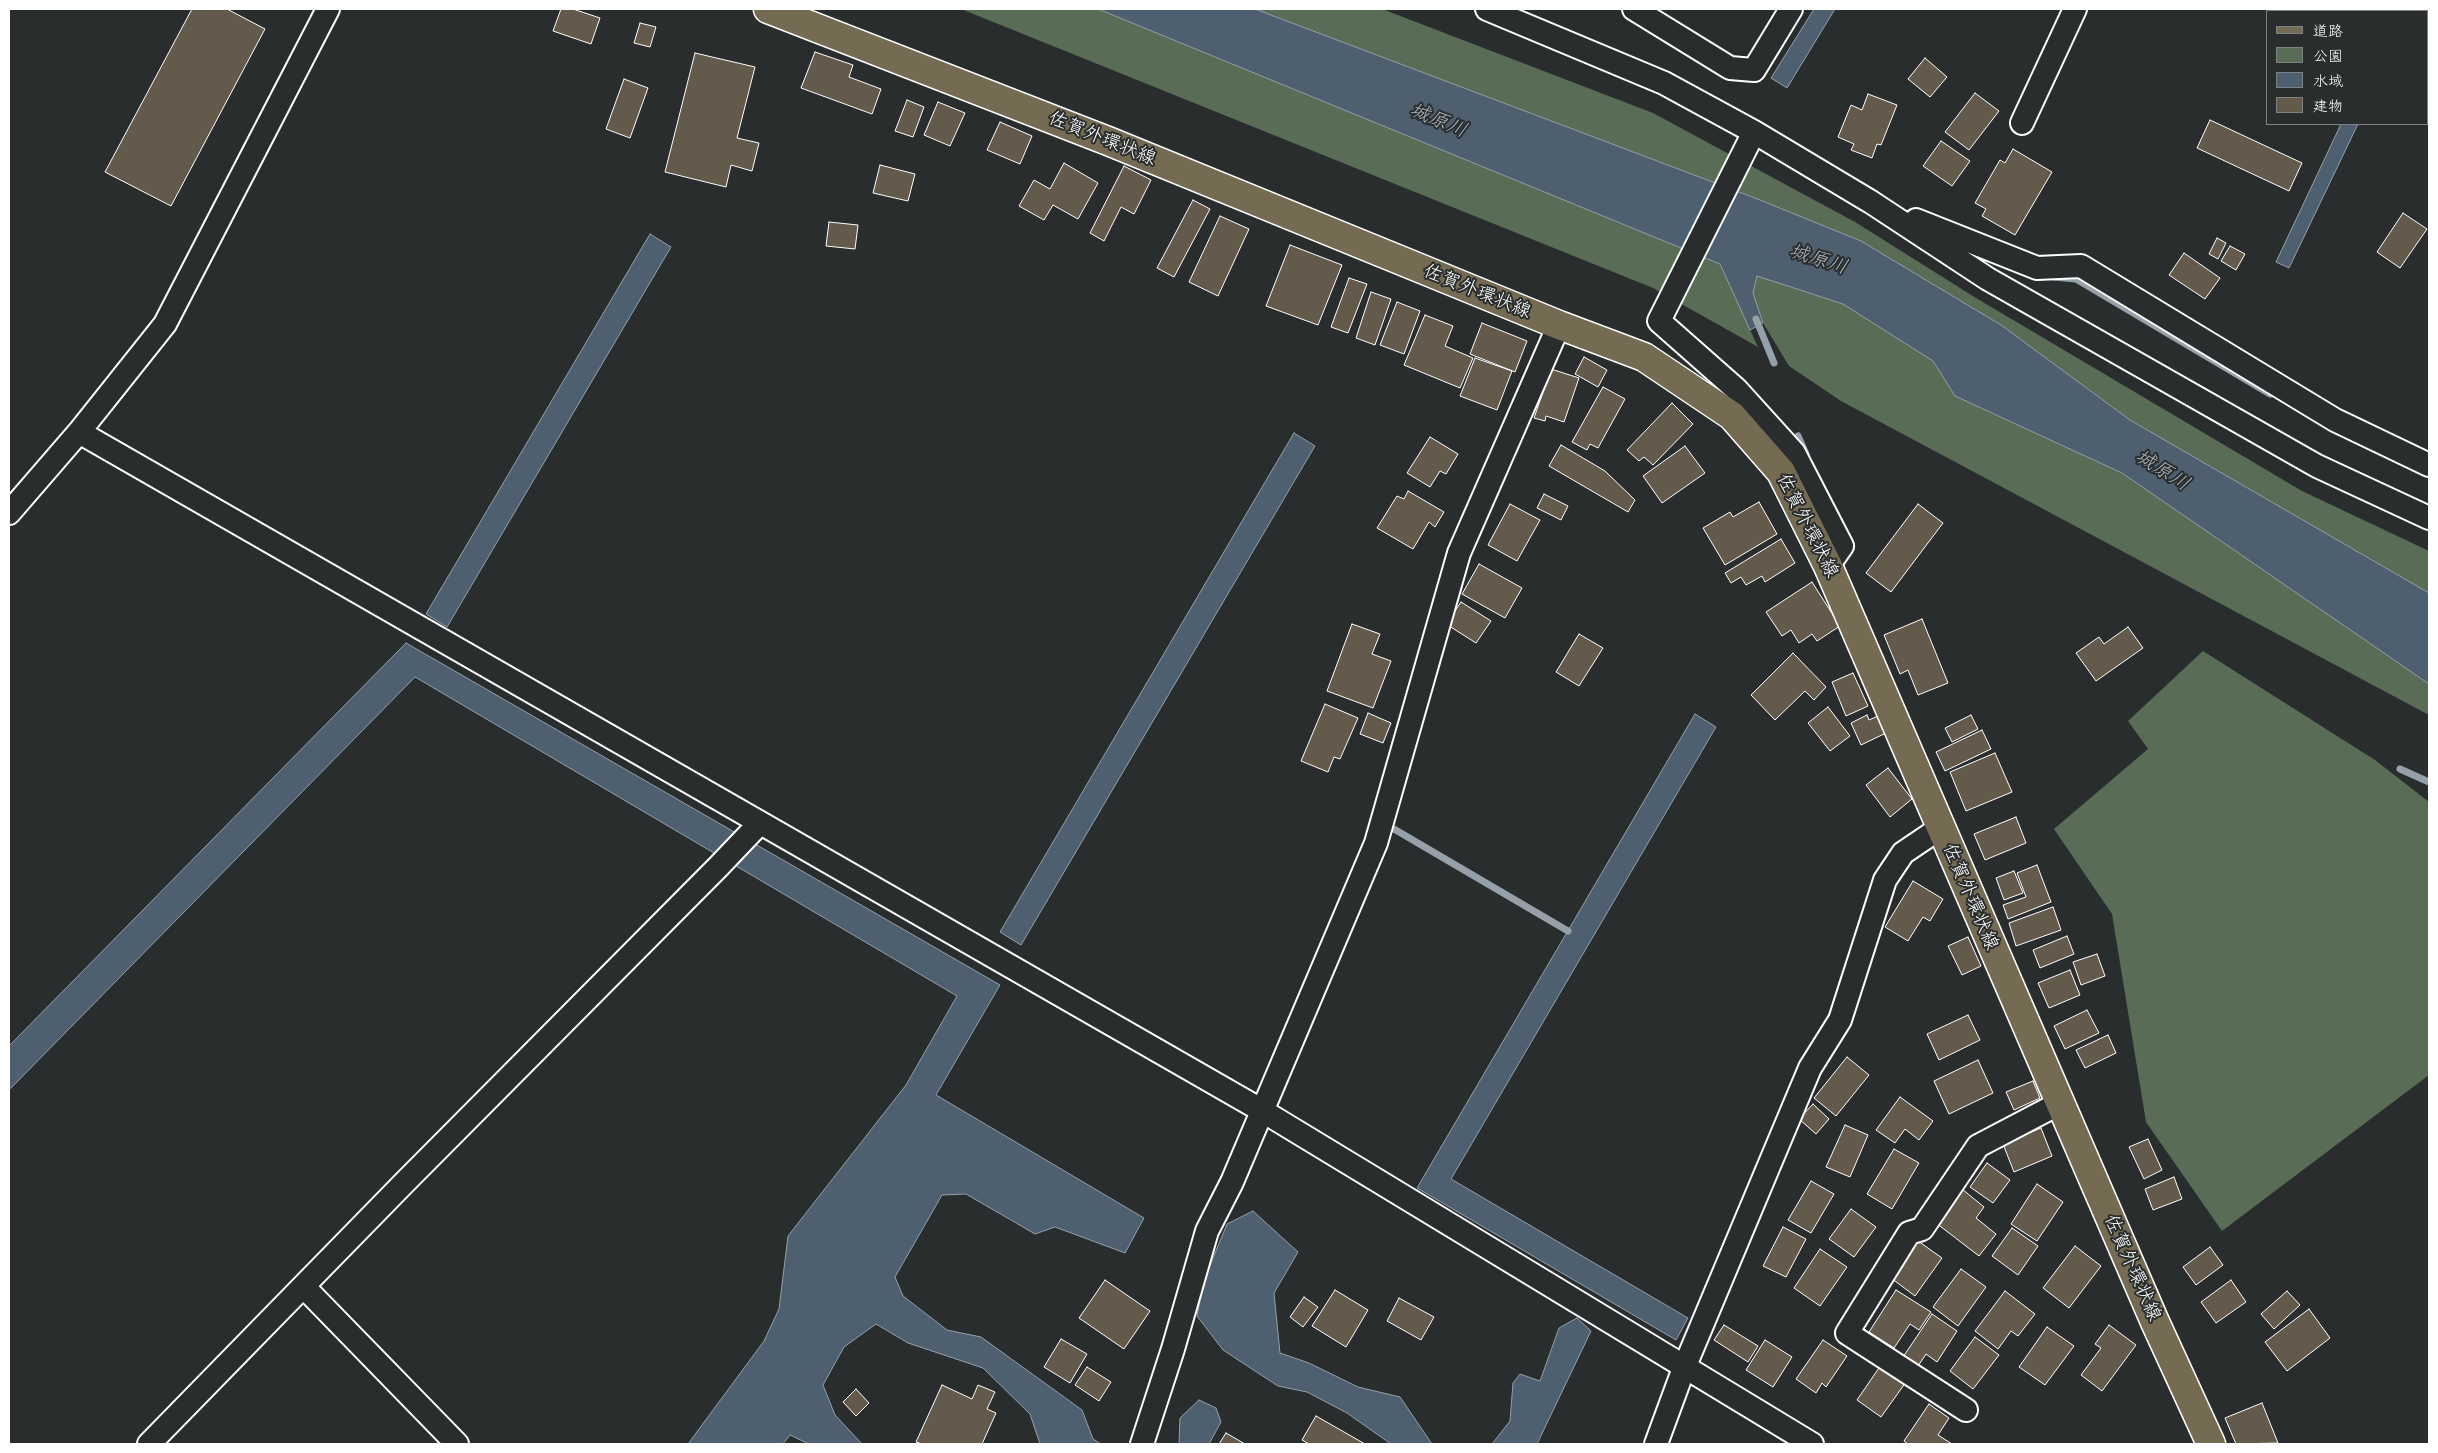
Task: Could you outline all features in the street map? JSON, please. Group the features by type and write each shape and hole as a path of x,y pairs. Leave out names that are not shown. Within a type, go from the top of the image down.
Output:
{"main road":[{"name":"佐賀外環状線","path":"768,9 1108,141 1559,325 1644,357 1732,416 1781,472 1828,566 1940,828 2211,1444"}],"street":[{"path":"9,512 79,432 165,324 328,9"},
{"path":"1487,9 1664,84 1754,132 1871,202 1988,279 2299,456 2429,518"},
{"path":"1634,9 1730,68 1754,70 1791,9"},
{"path":"2022,123 2075,9"},
{"path":"1754,132 1659,321 1736,389 1794,453 1842,546 1828,566"},
{"path":"1871,202 2036,268 2081,266 2335,420 2429,465"},
{"path":"1142,1444 1173,1349 1207,1231 1232,1182 1376,843 1458,553 1559,325"},
{"path":"79,432 758,824 1261,1110 1812,1444"},
{"path":"149,1444 718,868 758,824"},
{"path":"1656,1444 1684,1368 1810,1068 1840,1020 1885,880 1903,853 1940,828"},
{"path":"1966,1410 1847,1333 1909,1233 1922,1228 1978,1146 2060,1102"},
{"path":"304,1287 457,1444"}],"green space":[{"path":"961,9 1098,9 1720,264 1758,347 1653,288"},
{"path":"1255,9 1382,9 1653,113 1855,222 1976,298 2302,491 2429,551 2429,593 2130,420 2001,325 1861,241 1755,198"},
{"path":"1757,276 1843,304 1933,361 1955,396 2122,473 2429,684 2429,715 1841,401 1789,366 1763,323 1753,293"},
{"path":"2203,651 2375,760 2429,802 2429,1075 2222,1231 2146,1122 2112,914 2054,829 2148,749 2128,721"}],"water":[{"name":"城原川","path":"1098,9 1255,9 1755,198 1861,241 2001,325 2130,420 2429,593 2429,684 2122,473 1955,396 1933,361 1843,304 1757,276 1753,293 1763,323 1750,330 1720,264"},
{"path":"1814,9 1835,9 1787,88 1771,78"},
{"path":"2341,125 2358,125 2289,268 2276,262"},
{"path":"650,234 671,247 447,627 426,614"},
{"path":"1294,433 1315,446 1021,945 1000,932"},
{"path":"406,643 1000,985 936,1095 1144,1218 1125,1253 1055,1227 1035,1234 966,1194 942,1195 895,1277 903,1296 947,1330 981,1337 1082,1410 1093,1439 1101,1444 1040,1444 1030,1414 983,1368 908,1343 876,1324 844,1347 823,1385 835,1415 862,1444 809,1444 790,1435 783,1444 688,1444 764,1341 779,1309 788,1236 906,1085 957,996 415,677 9,1090 9,1046"},
{"path":"1695,714 1716,727 1451,1179 1688,1318 1676,1340 1417,1188"},
{"path":"1253,1211 1298,1252 1274,1293 1280,1353 1309,1363 1358,1387 1400,1397 1432,1444 1391,1444 1347,1413 1307,1392 1278,1386 1223,1350 1197,1316 1204,1280 1227,1224"},
{"path":"1577,1318 1591,1331 1537,1444 1492,1444 1510,1421 1513,1383 1520,1374 1540,1381 1559,1328"},
{"path":"1199,1400 1216,1408 1221,1422 1209,1444 1179,1444 1180,1418"}],"building":[{"path":"192,9 227,9 265,29 171,206 105,172"},
{"path":"561,9 573,9 600,18 591,44 553,31"},
{"path":"640,23 656,27 650,47 634,43"},
{"path":"815,52 853,65 849,77 881,89 872,114 801,88"},
{"path":"695,53 755,67 737,138 759,143 752,171 731,165 726,187 665,172"},
{"path":"1925,58 1947,77 1930,97 1908,79"},
{"path":"624,79 648,88 630,138 606,129"},
{"path":"1975,93 1999,111 1969,150 1945,132"},
{"path":"1868,94 1897,105 1881,145 1877,144 1872,158 1851,150 1854,144 1838,137 1851,105 1862,110"},
{"path":"907,100 924,107 913,137 895,131"},
{"path":"938,102 965,113 950,146 924,135"},
{"path":"2210,120 2302,163 2289,191 2197,148"},
{"path":"1000,122 1032,136 1020,164 987,150"},
{"path":"1941,141 1970,161 1952,186 1923,166"},
{"path":"2013,149 2052,172 2015,235 1982,216 1986,209 1975,203 2000,160 2005,163"},
{"path":"1064,163 1098,183 1078,219 1053,205 1044,220 1019,206 1034,180 1050,189"},
{"path":"880,165 915,174 908,201 873,193"},
{"path":"1124,166 1151,180 1134,214 1121,207 1104,241 1090,233"},
{"path":"1193,200 1210,209 1174,277 1157,268"},
{"path":"2403,213 2427,229 2400,268 2377,252"},
{"path":"1220,216 1249,229 1218,296 1189,282"},
{"path":"829,222 858,225 855,249 826,246"},
{"path":"2217,238 2226,243 2218,259 2209,254"},
{"path":"1290,245 1342,265 1318,325 1266,306"},
{"path":"2230,246 2245,254 2236,270 2221,261"},
{"path":"2184,253 2220,278 2205,299 2169,275"},
{"path":"1349,278 1367,284 1348,333 1331,327"},
{"path":"1371,292 1391,299 1375,345 1356,338"},
{"path":"1397,302 1420,311 1404,354 1380,345"},
{"path":"1425,315 1453,326 1445,346 1473,358 1460,388 1404,365"},
{"path":"1482,323 1527,341 1515,372 1470,354"},
{"path":"1584,357 1607,370 1598,387 1575,374"},
{"path":"1475,358 1512,371 1497,410 1460,396"},
{"path":"1551,369 1579,378 1564,422 1546,416 1545,421 1534,418"},
{"path":"1603,387 1625,399 1598,448 1590,444 1587,450 1572,442"},
{"path":"1672,403 1693,424 1653,465 1644,457 1639,461 1627,450"},
{"path":"1430,437 1458,454 1446,474 1440,471 1430,487 1407,473"},
{"path":"1561,445 1605,471 1635,500 1628,512 1549,466"},
{"path":"1685,446 1705,473 1662,503 1643,476"},
{"path":"1408,491 1444,512 1435,527 1429,522 1413,549 1377,528 1397,496 1404,499"},
{"path":"1544,494 1568,506 1561,520 1537,508"},
{"path":"1759,502 1777,534 1725,565 1703,528 1730,512 1733,517"},
{"path":"1510,504 1540,520 1517,561 1488,545"},
{"path":"1918,504 1943,523 1891,592 1866,573"},
{"path":"1781,539 1795,563 1765,582 1762,576 1746,585 1741,577 1731,583 1725,573"},
{"path":"1479,564 1522,588 1505,618 1462,594"},
{"path":"1812,582 1840,626 1817,641 1812,634 1799,643 1791,630 1782,636 1766,612"},
{"path":"1461,602 1491,621 1476,643 1446,624"},
{"path":"1922,619 1948,683 1918,695 1908,670 1900,674 1884,635"},
{"path":"1352,624 1380,634 1372,654 1391,661 1373,708 1327,691"},
{"path":"2128,627 2143,648 2096,681 2076,653 2099,637 2104,644"},
{"path":"1579,634 1603,648 1579,686 1556,672"},
{"path":"1793,653 1826,687 1814,700 1805,691 1775,720 1751,695"},
{"path":"1853,673 1868,706 1846,716 1832,682"},
{"path":"1325,704 1358,718 1340,759 1334,757 1328,772 1301,761"},
{"path":"1828,707 1850,736 1830,751 1808,723"},
{"path":"1368,713 1391,723 1383,743 1360,734"},
{"path":"1867,715 1869,720 1878,716 1886,733 1861,745 1851,723"},
{"path":"1971,715 1978,729 1952,742 1945,728"},
{"path":"1982,730 1991,749 1945,771 1936,752"},
{"path":"1995,753 2012,792 1966,811 1950,772"},
{"path":"1888,768 1912,799 1890,817 1866,785"},
{"path":"2016,817 2026,843 1985,860 1974,834"},
{"path":"2037,865 2051,902 2008,919 2003,905 2026,897 2017,873"},
{"path":"2014,871 2023,893 2004,900 1996,878"},
{"path":"1913,881 1943,899 1930,921 1923,917 1908,941 1885,927"},
{"path":"2053,907 2061,930 2016,946 2009,923"},
{"path":"2067,936 2074,954 2040,968 2033,950"},
{"path":"1968,937 1981,966 1962,975 1948,946"},
{"path":"2097,954 2105,976 2081,985 2073,962"},
{"path":"2070,970 2080,995 2049,1008 2038,983"},
{"path":"2087,1010 2099,1033 2065,1049 2054,1026"},
{"path":"1968,1015 1980,1040 1939,1060 1927,1034"},
{"path":"2108,1035 2116,1053 2085,1068 2076,1050"},
{"path":"1847,1057 1869,1075 1836,1116 1814,1098"},
{"path":"1978,1060 1993,1093 1949,1114 1934,1081"},
{"path":"2033,1081 2040,1098 2014,1110 2006,1092"},
{"path":"1900,1097 1933,1121 1919,1140 1905,1129 1895,1143 1876,1130"},
{"path":"1813,1104 1829,1119 1816,1134 1799,1119"},
{"path":"1845,1125 1868,1135 1850,1177 1826,1167"},
{"path":"2041,1128 2052,1156 2014,1172 2003,1144"},
{"path":"2148,1139 2162,1170 2144,1179 2129,1147"},
{"path":"1894,1149 1919,1163 1892,1209 1867,1194"},
{"path":"1987,1163 2010,1180 1993,1203 1970,1187"},
{"path":"2174,1177 2182,1199 2153,1210 2145,1189"},
{"path":"1811,1181 1834,1194 1811,1233 1788,1220"},
{"path":"2037,1184 2063,1202 2037,1241 2011,1224"},
{"path":"1962,1189 1984,1207 1976,1218 1996,1234 1979,1256 1936,1223"},
{"path":"1851,1209 1876,1227 1854,1257 1829,1239"},
{"path":"1783,1227 1806,1239 1786,1277 1763,1266"},
{"path":"2012,1228 2038,1246 2018,1275 1992,1256"},
{"path":"1918,1241 1942,1258 1915,1296 1891,1278"},
{"path":"2075,1246 2101,1266 2069,1308 2043,1288"},
{"path":"2210,1247 2223,1265 2196,1285 2183,1267"},
{"path":"1820,1249 1847,1267 1820,1306 1794,1288"},
{"path":"1961,1269 1986,1287 1958,1326 1933,1307"},
{"path":"1105,1280 1150,1311 1124,1349 1079,1318"},
{"path":"2231,1280 2246,1302 2216,1323 2201,1302"},
{"path":"1335,1290 1368,1310 1346,1347 1312,1326"},
{"path":"1896,1290 1931,1312 1919,1330 1910,1324 1894,1348 1869,1332"},
{"path":"2005,1291 2035,1314 2018,1336 2011,1331 1998,1349 1975,1331"},
{"path":"2287,1291 2300,1305 2274,1329 2261,1314"},
{"path":"1304,1297 1318,1307 1303,1327 1290,1317"},
{"path":"1399,1298 1434,1317 1421,1340 1387,1321"},
{"path":"2309,1309 2330,1338 2287,1371 2265,1342"},
{"path":"1932,1314 1957,1331 1937,1362 1926,1354 1918,1366 1903,1357"},
{"path":"1724,1325 1758,1346 1748,1362 1714,1340"},
{"path":"2109,1325 2136,1345 2102,1391 2081,1375 2101,1348 2095,1344"},
{"path":"2047,1327 2074,1346 2045,1385 2019,1367"},
{"path":"1975,1337 1999,1355 1973,1389 1950,1371"},
{"path":"1061,1339 1087,1354 1070,1383 1044,1367"},
{"path":"1765,1340 1792,1357 1773,1387 1746,1370"},
{"path":"1823,1340 1847,1356 1826,1387 1822,1383 1816,1393 1796,1379"},
{"path":"1881,1365 1906,1382 1881,1417 1857,1400"},
{"path":"1087,1367 1111,1382 1099,1401 1075,1385"},
{"path":"942,1385 972,1399 978,1385 995,1392 987,1409 996,1413 982,1444 922,1444 916,1442"},
{"path":"856,1389 869,1403 856,1416 843,1402"},
{"path":"2262,1403 2278,1443 2236,1444 2225,1418"},
{"path":"1929,1404 1949,1418 1938,1435 1952,1444 1908,1444 1904,1441"},
{"path":"1316,1416 1365,1444 1309,1444 1302,1440"},
{"path":"1226,1433 1245,1444 1219,1444"}],"waterway":[{"path":"2054,277 2076,279 2270,394"},
{"path":"1756,319 1774,363"},
{"path":"1798,436 1806,454"},
{"path":"2400,769 2429,782"},
{"path":"1394,829 1568,931"}]}
